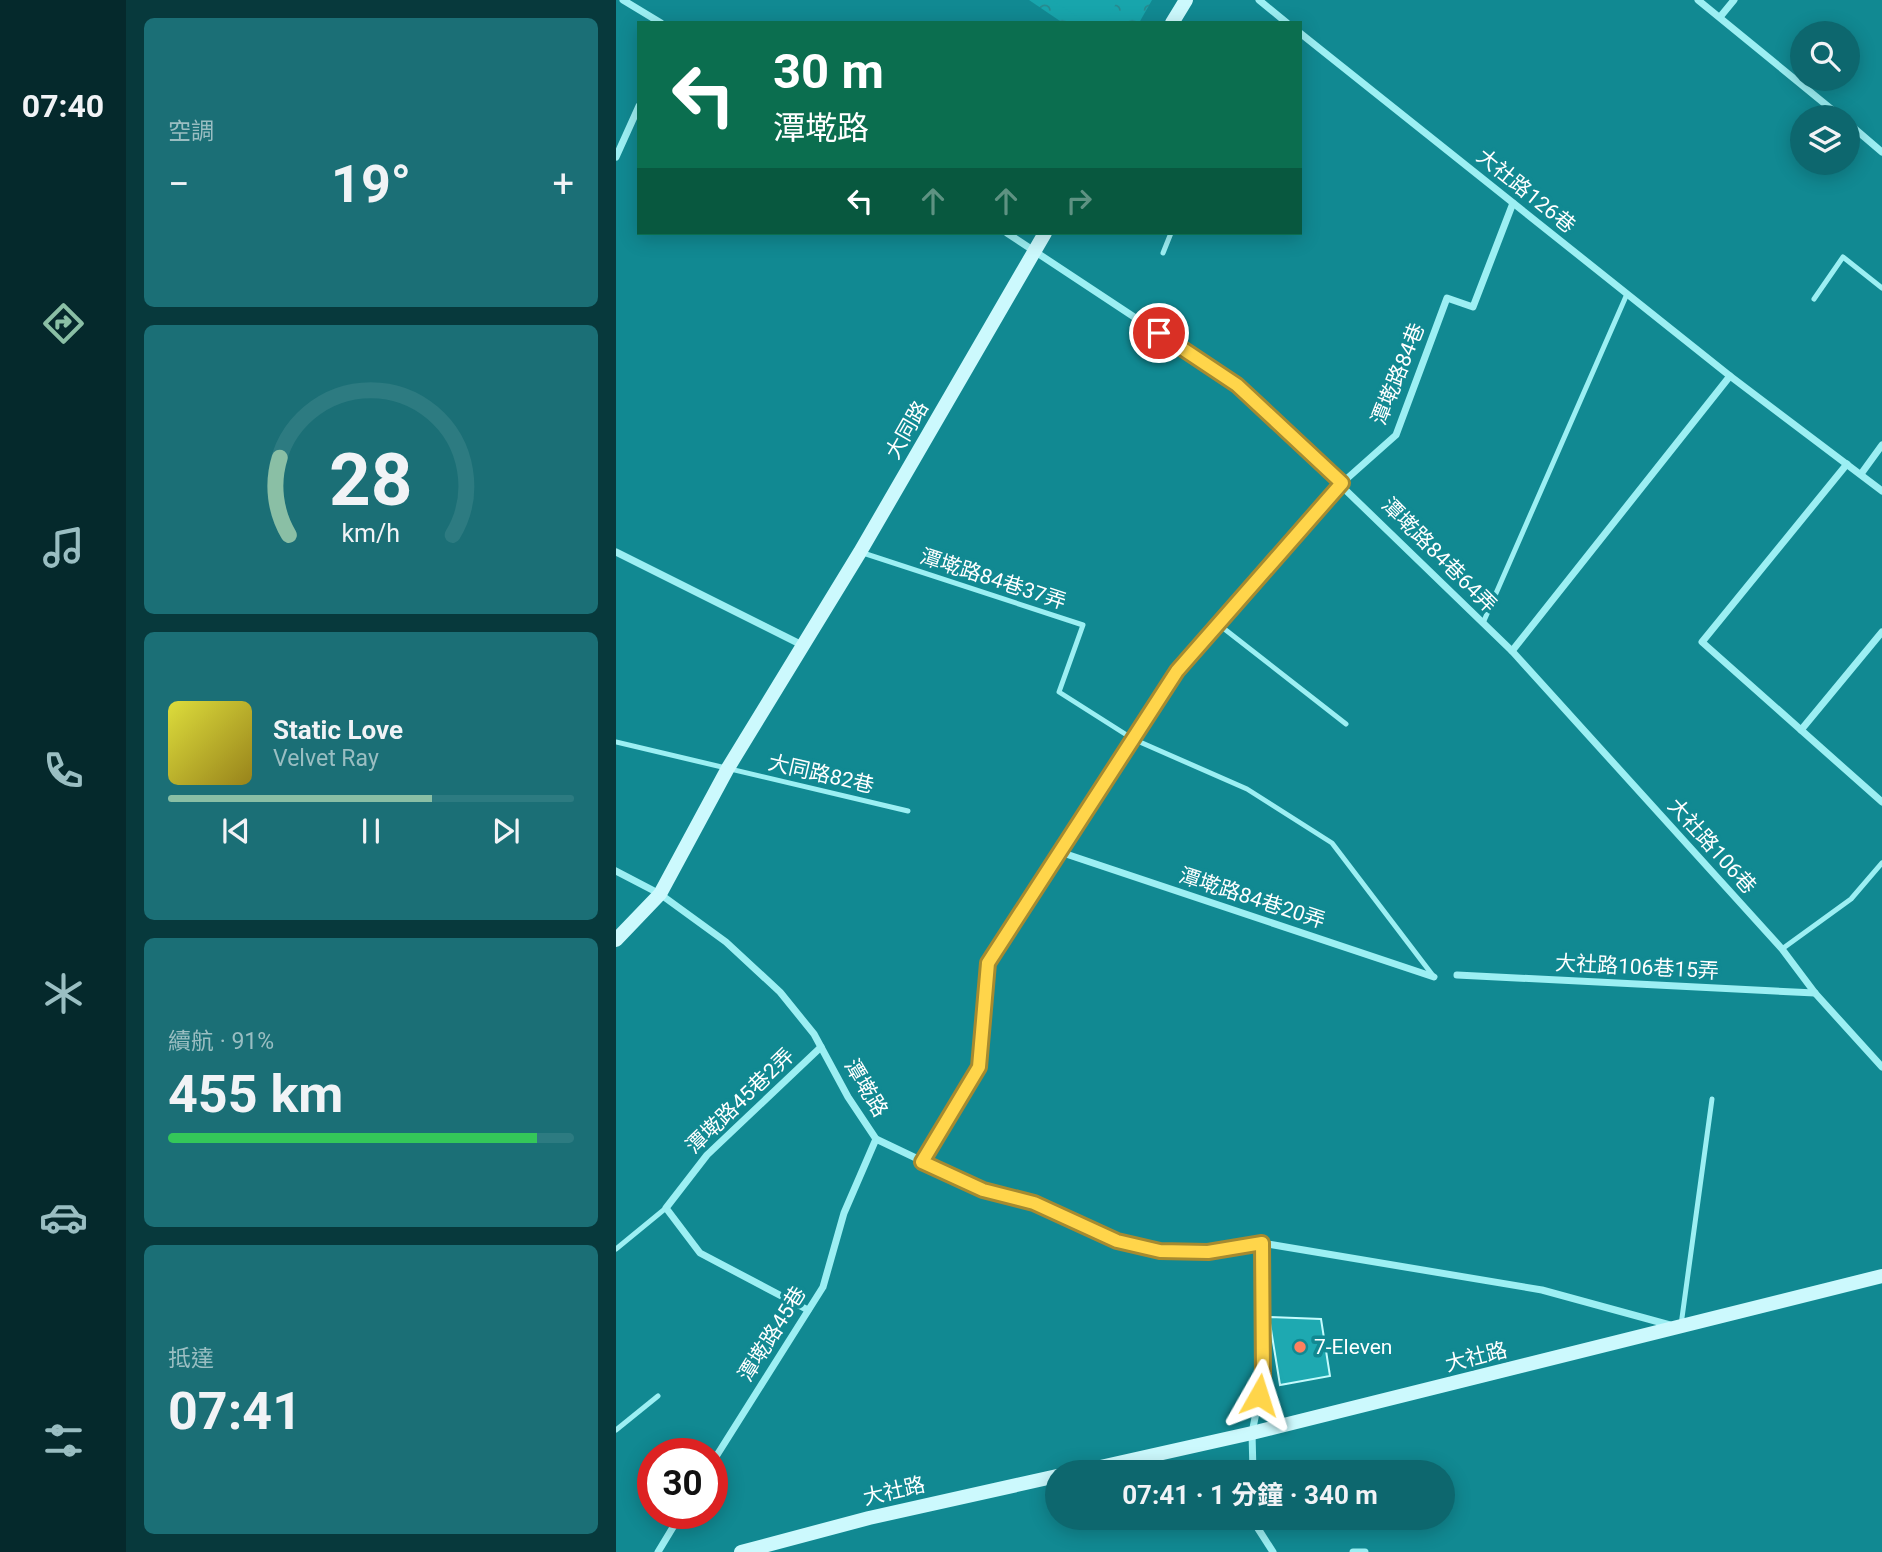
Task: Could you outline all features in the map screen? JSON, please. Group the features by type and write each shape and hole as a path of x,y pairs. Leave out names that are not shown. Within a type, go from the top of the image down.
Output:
{"street":[{"path":"623,0 658,21"},
{"path":"1173,21 1186,0"},
{"path":"1259,0 1285,21"},
{"path":"1698,0 1826,105"},
{"path":"1720,17 1734,0"},
{"name":"大社路126巷","path":"1302,35 1730,376 1882,491"},
{"path":"616,157 637,110"},
{"path":"1860,133 1882,152"},
{"name":"潭墘路84巷","path":"988,963 1177,671 1342,483 1396,435 1447,298 1473,307 1513,203"},
{"path":"1010,235 1035,250"},
{"name":"大同路","path":"616,940 660,894 728,768 804,647 1044,235"},
{"name":"潭墘路84巷64弄","path":"1035,250 1237,385 1342,483 1512,651"},
{"path":"1512,651 1730,376"},
{"path":"1861,474 1882,445"},
{"path":"1847,464 1702,642 1882,802"},
{"path":"616,552 804,647"},
{"path":"1801,730 1882,632"},
{"name":"大社路106巷","path":"1512,651 1782,949 1815,993 1882,1067"},
{"name":"潭墘路84巷20弄","path":"1060,852 1434,976"},
{"name":"潭墘路","path":"616,871 660,894 726,942 780,992 821,1047 848,1097 876,1139 983,1190 1034,1203 1117,1241 1160,1251 1208,1252 1262,1243 1542,1290 1681,1328"},
{"name":"大社路106巷15弄","path":"1457,975 1815,993"},
{"name":"潭墘路45巷2弄","path":"666,1208 707,1155 821,1047"},
{"name":"潭墘路45巷","path":"728,1438 823,1287 844,1213 876,1139"},
{"path":"666,1208 700,1253 808,1310"},
{"path":"1253,1460 1252,1433 1263,1377 1262,1243"},
{"name":"大社路","path":"1131,1460 1681,1328 1882,1276"},
{"name":"大社路","path":"741,1552 869,1518 1045,1479"},
{"path":"658,1552 672,1529"},
{"path":"1259,1530 1273,1552"},
{"path":"1353,1552 1365,1552"}],"lane":[{"path":"1163,253 1170,235"},
{"path":"1814,299 1843,257 1882,288"},
{"path":"1483,623 1627,294"},
{"name":"潭墘路84巷37弄","path":"860,552 1083,625 1059,692 1133,739"},
{"path":"1218,624 1346,724"},
{"path":"1133,739 1247,789 1332,843 1434,976"},
{"name":"大同路82巷","path":"616,742 908,811"},
{"path":"1782,949 1851,899 1882,863"},
{"name":"潭墘路84巷","path":"922,1162 979,1067 988,963"},
{"path":"1681,1328 1712,1099"},
{"path":"616,1249 666,1208"},
{"path":"616,1430 658,1396"}],"green space":[{"path":"1029,0 1152,0 1140,21 1060,21"},
{"path":"1052,0 1118,0 1106,21 1084,21"}],"building":[{"name":"7-Eleven","path":"1269,1317 1321,1319 1330,1376 1280,1385"}],"place":[{"name":"7-Eleven","path":"1300,1347"}],"route":[{"path":"1159,333 1237,385 1342,483 1177,671 988,963 979,1067 922,1162 983,1190 1034,1203 1117,1241 1160,1251 1208,1252 1262,1243 1263,1377 1259,1395"}]}
